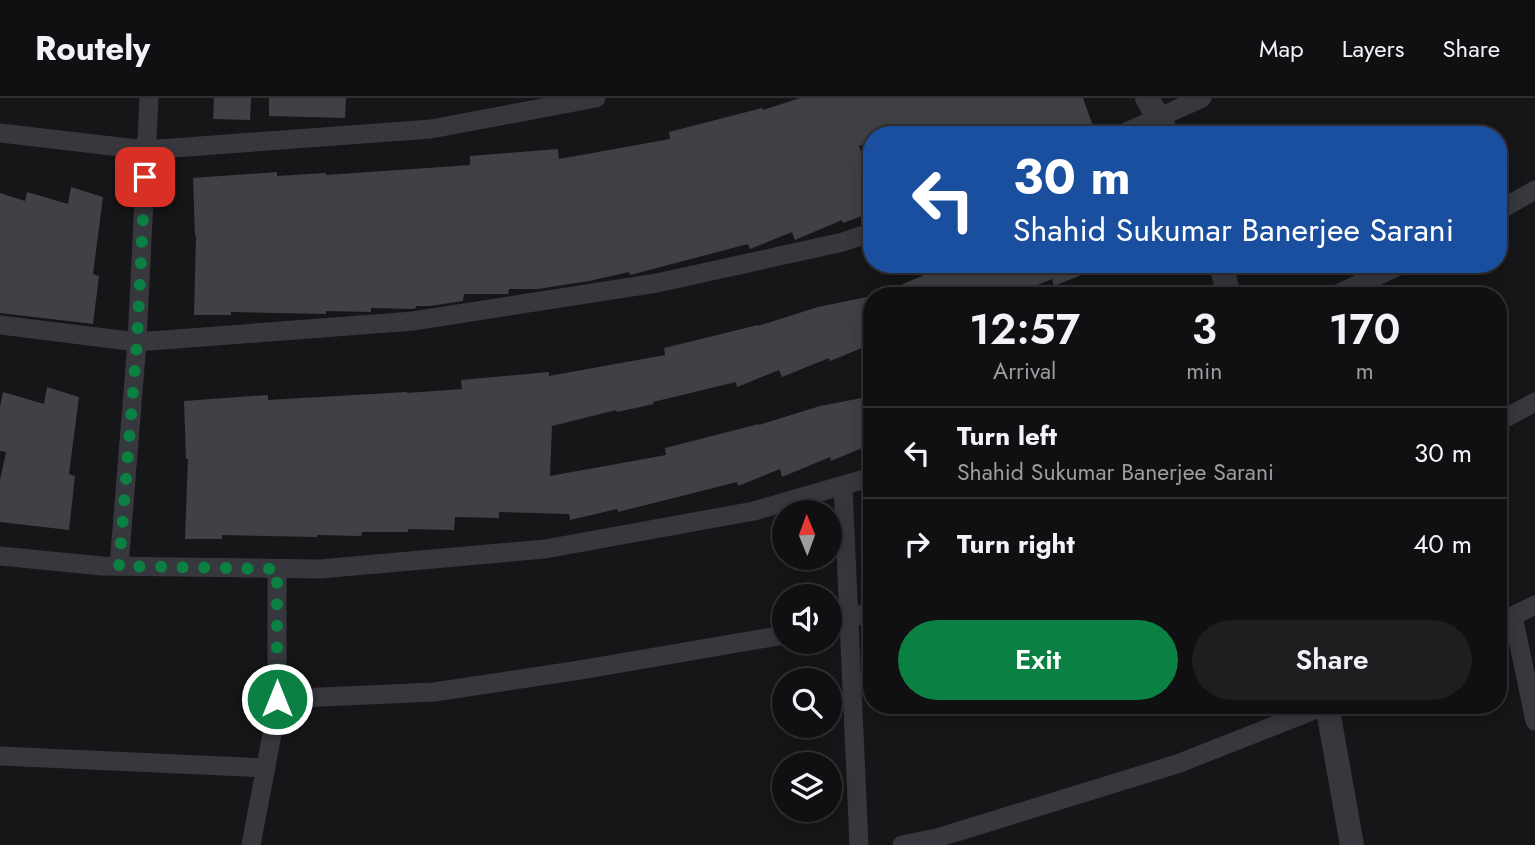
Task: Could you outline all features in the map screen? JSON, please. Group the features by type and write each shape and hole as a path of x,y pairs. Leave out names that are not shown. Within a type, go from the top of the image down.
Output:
{"street":[{"path":"119,566 137,342 149,98"},
{"path":"0,134 146,150 431,129 596,98"},
{"path":"1139,126 1202,98"},
{"path":"1507,206 1535,190"},
{"path":"0,325 137,342 413,321 657,283 843,242 863,235"},
{"path":"1353,287 1383,273"},
{"path":"1507,417 1535,402"},
{"path":"0,556 119,566 320,569 545,549 754,511 863,480"},
{"path":"843,486 859,845"},
{"path":"251,845 277,708 277,569"},
{"path":"1507,618 1535,605"},
{"path":"842,621 863,614"},
{"path":"1507,626 1535,721"},
{"path":"277,699 434,692 772,637"},
{"path":"902,845 937,838 1177,764 1304,714"},
{"path":"1329,714 1352,845"},
{"path":"0,756 266,768"}],"building":[{"path":"214,98 251,98 250,120 213,119"},
{"path":"269,98 346,98 345,118 269,116"},
{"path":"800,98 1083,98 1093,126 863,126 863,144 859,146 863,157 863,215 843,223 842,220 795,240 792,232 750,249 748,244 630,275 629,272 538,289 509,289 508,294 464,294 463,301 416,306 412,309 371,308 371,312 326,311 326,314 231,312 231,315 194,315 196,235 193,178 277,172 277,176 326,175 470,165 470,156 558,149 559,159 670,139 669,132 762,108 763,110"},
{"path":"71,187 103,197 93,274 99,276 93,324 0,313 0,193 25,201 27,192 68,204"},
{"path":"928,273 1086,273 1054,286 1052,279 1033,287 897,287"},
{"path":"863,298 863,348 782,377 779,370 737,387 736,382 653,402 654,404 617,412 616,410 552,426 550,476 666,455 665,448 759,425 820,406 863,398 863,448 831,461 830,457 782,477 780,469 738,486 737,482 618,512 617,509 570,520 569,514 499,512 499,518 455,517 454,530 408,529 408,532 362,532 361,536 222,535 222,539 185,539 188,459 184,401 268,395 268,400 462,389 461,380 549,372 549,376 665,355 664,348 758,326 818,307"},
{"path":"47,387 79,397 69,474 75,476 69,530 0,522 0,480 6,452 0,451 0,407 3,392 44,404"}],"route":[{"path":"145,177 137,342 119,566 277,569 277,699"}]}
